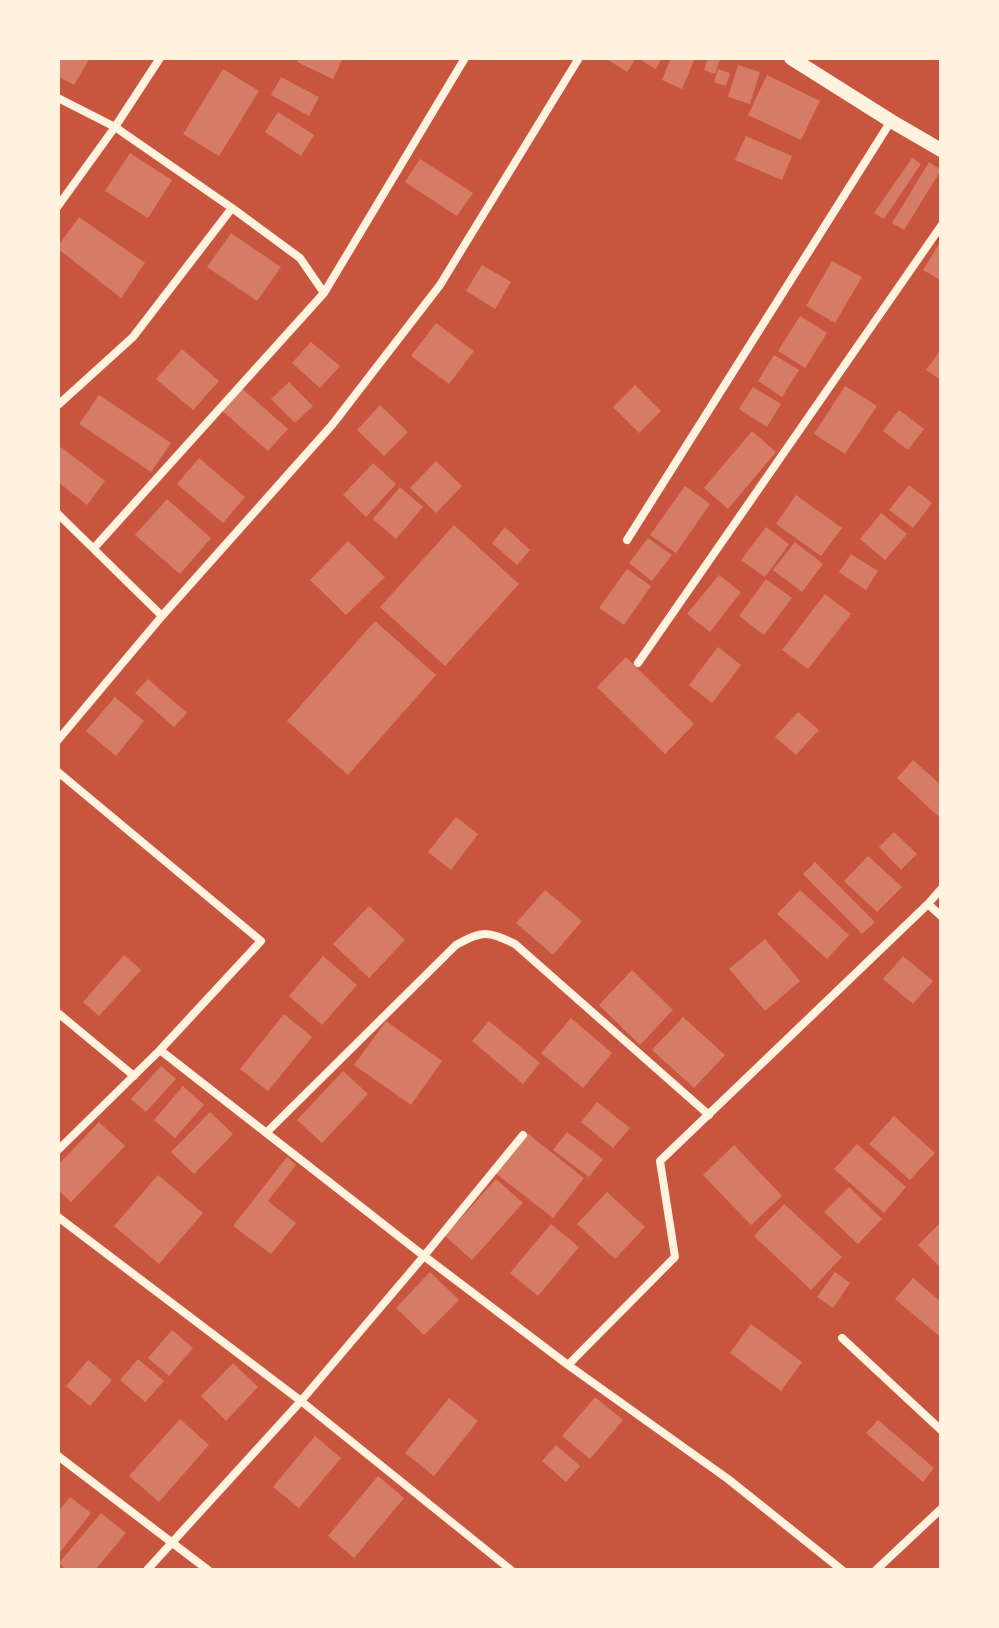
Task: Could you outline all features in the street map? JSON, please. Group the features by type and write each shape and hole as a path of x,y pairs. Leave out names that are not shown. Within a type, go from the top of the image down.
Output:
{"street":[{"path":"58,206 160,58"},
{"path":"94,548 324,293 465,58"},
{"path":"58,740 162,616 332,425 440,285 579,58"},
{"path":"791,58 941,150"},
{"path":"58,98 115,127 232,208 300,258 324,293"},
{"path":"627,540 891,121"},
{"path":"58,405 133,337 232,208"},
{"path":"638,663 941,226"},
{"path":"58,514 162,616"},
{"path":"58,772 261,941 160,1050 58,1150"},
{"path":"568,1365 675,1257 660,1161 941,889"},
{"path":"928,904 941,916"},
{"path":"266,1133 456,945 475,934 495,935 515,944 709,1115"},
{"path":"58,1013 134,1076"},
{"path":"160,1050 424,1256 568,1365 728,1479 842,1570"},
{"path":"147,1570 301,1401 523,1135"},
{"path":"58,1217 301,1401 511,1570"},
{"path":"842,1338 941,1430"},
{"path":"58,1456 208,1570"},
{"path":"876,1570 941,1509"}],"building":[{"path":"61,58 90,58 74,85 58,76"},
{"path":"300,58 343,58 333,79 297,62"},
{"path":"605,58 636,58 627,72"},
{"path":"643,58 662,58 656,69 642,61"},
{"path":"671,58 695,58 682,89 662,80"},
{"path":"708,58 720,60 715,74 704,70"},
{"path":"738,65 760,72 750,104 728,97"},
{"path":"223,69 259,91 219,156 183,134"},
{"path":"718,69 730,73 726,86 714,82"},
{"path":"767,75 820,101 801,140 748,115"},
{"path":"281,77 319,97 309,116 271,95"},
{"path":"278,112 314,135 301,156 265,132"},
{"path":"746,136 792,156 782,180 735,160"},
{"path":"130,153 172,180 148,218 105,191"},
{"path":"912,158 921,164 884,219 874,213"},
{"path":"420,159 473,193 457,216 405,182"},
{"path":"929,162 941,170 904,230 892,223"},
{"path":"79,217 145,263 121,298 58,249"},
{"path":"231,233 281,267 257,301 207,267"},
{"path":"941,241 941,278 940,280 923,270"},
{"path":"832,261 862,277 835,323 806,306"},
{"path":"482,265 511,282 495,309 466,291"},
{"path":"800,316 827,333 805,368 778,351"},
{"path":"436,323 474,351 449,384 411,356"},
{"path":"311,342 340,366 320,388 292,363"},
{"path":"182,349 219,381 193,410 156,379"},
{"path":"941,349 941,380 926,370"},
{"path":"774,355 799,370 782,397 758,381"},
{"path":"289,382 313,406 295,423 271,399"},
{"path":"635,385 661,411 639,433 613,407"},
{"path":"239,386 288,429 268,451 219,408"},
{"path":"845,386 877,406 845,454 814,434"},
{"path":"753,387 781,404 767,427 739,409"},
{"path":"99,395 171,443 151,472 79,424"},
{"path":"380,405 408,432 384,456 357,430"},
{"path":"899,410 924,429 908,450 883,431"},
{"path":"752,431 776,452 728,509 704,488"},
{"path":"61,447 105,481 87,505 58,482 58,451"},
{"path":"199,458 245,497 223,523 177,484"},
{"path":"436,461 462,486 436,513 410,488"},
{"path":"373,463 396,484 366,517 343,495"},
{"path":"909,485 932,503 913,528 889,510"},
{"path":"685,486 710,504 676,553 650,535"},
{"path":"400,487 423,507 396,539 373,519"},
{"path":"796,495 842,528 821,556 776,524"},
{"path":"167,499 211,538 180,574 135,535"},
{"path":"881,513 907,534 885,560 860,539"},
{"path":"454,525 519,584 445,666 380,607"},
{"path":"505,527 530,550 517,565 492,543"},
{"path":"766,527 789,544 765,577 741,560"},
{"path":"648,538 672,555 652,581 629,563"},
{"path":"348,541 385,577 346,615 310,580"},
{"path":"795,542 823,564 802,592 773,570"},
{"path":"851,554 878,571 866,590 839,572"},
{"path":"627,569 651,586 624,625 599,608"},
{"path":"719,575 741,592 710,632 687,614"},
{"path":"766,579 792,598 764,635 739,616"},
{"path":"825,594 851,614 808,669 782,650"},
{"path":"375,621 436,675 348,775 287,721"},
{"path":"718,647 741,665 712,703 689,685"},
{"path":"626,657 694,724 665,754 597,687"},
{"path":"148,679 187,713 174,727 135,693"},
{"path":"115,697 144,721 116,756 86,731"},
{"path":"798,712 819,730 796,755 775,737"},
{"path":"913,760 941,785 941,819 897,778"},
{"path":"456,817 478,834 451,870 428,852"},
{"path":"894,832 917,854 901,870 879,847"},
{"path":"868,856 902,887 877,912 844,881"},
{"path":"815,862 875,922 862,934 803,874"},
{"path":"545,890 582,921 553,955 516,923"},
{"path":"800,890 849,935 827,959 777,914"},
{"path":"369,906 405,940 369,978 333,944"},
{"path":"765,939 800,981 765,1011 729,969"},
{"path":"124,955 141,970 99,1016 83,1002"},
{"path":"323,956 357,985 322,1025 289,996"},
{"path":"903,956 933,981 913,1004 883,979"},
{"path":"632,970 673,1010 640,1045 599,1005"},
{"path":"284,1014 312,1037 268,1091 240,1069"},
{"path":"683,1017 725,1055 694,1088 652,1050"},
{"path":"571,1018 612,1053 583,1088 541,1053"},
{"path":"386,1021 442,1061 411,1105 354,1065"},
{"path":"489,1021 540,1063 523,1084 472,1041"},
{"path":"161,1066 176,1079 146,1112 131,1099"},
{"path":"343,1071 368,1094 322,1143 297,1120"},
{"path":"183,1086 204,1105 175,1138 154,1120"},
{"path":"597,1102 630,1128 613,1148 581,1122"},
{"path":"210,1112 233,1134 194,1174 171,1152"},
{"path":"894,1116 935,1153 910,1180 869,1144"},
{"path":"99,1122 125,1146 71,1202 58,1190 58,1165"},
{"path":"567,1132 603,1159 589,1177 553,1150"},
{"path":"527,1133 584,1178 553,1218 495,1173"},
{"path":"857,1144 906,1187 884,1213 834,1169"},
{"path":"734,1145 782,1196 751,1225 703,1175"},
{"path":"287,1157 296,1165 268,1201 296,1223 271,1254 233,1226"},
{"path":"158,1175 203,1213 159,1264 114,1226"},
{"path":"496,1179 523,1203 472,1260 445,1236"},
{"path":"849,1187 882,1219 858,1244 824,1212"},
{"path":"607,1192 645,1227 615,1259 577,1224"},
{"path":"784,1204 842,1257 811,1290 754,1236"},
{"path":"941,1222 941,1268 918,1245"},
{"path":"551,1224 579,1247 538,1296 510,1273"},
{"path":"430,1272 459,1300 424,1335 396,1308"},
{"path":"835,1272 850,1283 833,1308 817,1297"},
{"path":"913,1278 941,1302 939,1336 895,1299"},
{"path":"751,1324 802,1362 781,1391 730,1353"},
{"path":"172,1330 193,1348 169,1376 148,1358"},
{"path":"138,1359 164,1381 145,1402 120,1380"},
{"path":"88,1360 112,1380 90,1406 66,1386"},
{"path":"233,1363 258,1387 226,1421 201,1396"},
{"path":"595,1397 623,1420 590,1459 562,1436"},
{"path":"449,1398 478,1421 434,1476 405,1453"},
{"path":"180,1419 209,1445 159,1502 129,1476"},
{"path":"878,1420 934,1468 923,1482 866,1433"},
{"path":"315,1436 341,1458 299,1508 273,1487"},
{"path":"556,1445 580,1466 566,1482 542,1461"},
{"path":"378,1476 404,1498 354,1558 328,1536"},
{"path":"70,1497 91,1513 58,1555 58,1512"},
{"path":"101,1513 126,1533 95,1570 67,1570 59,1563"}]}
